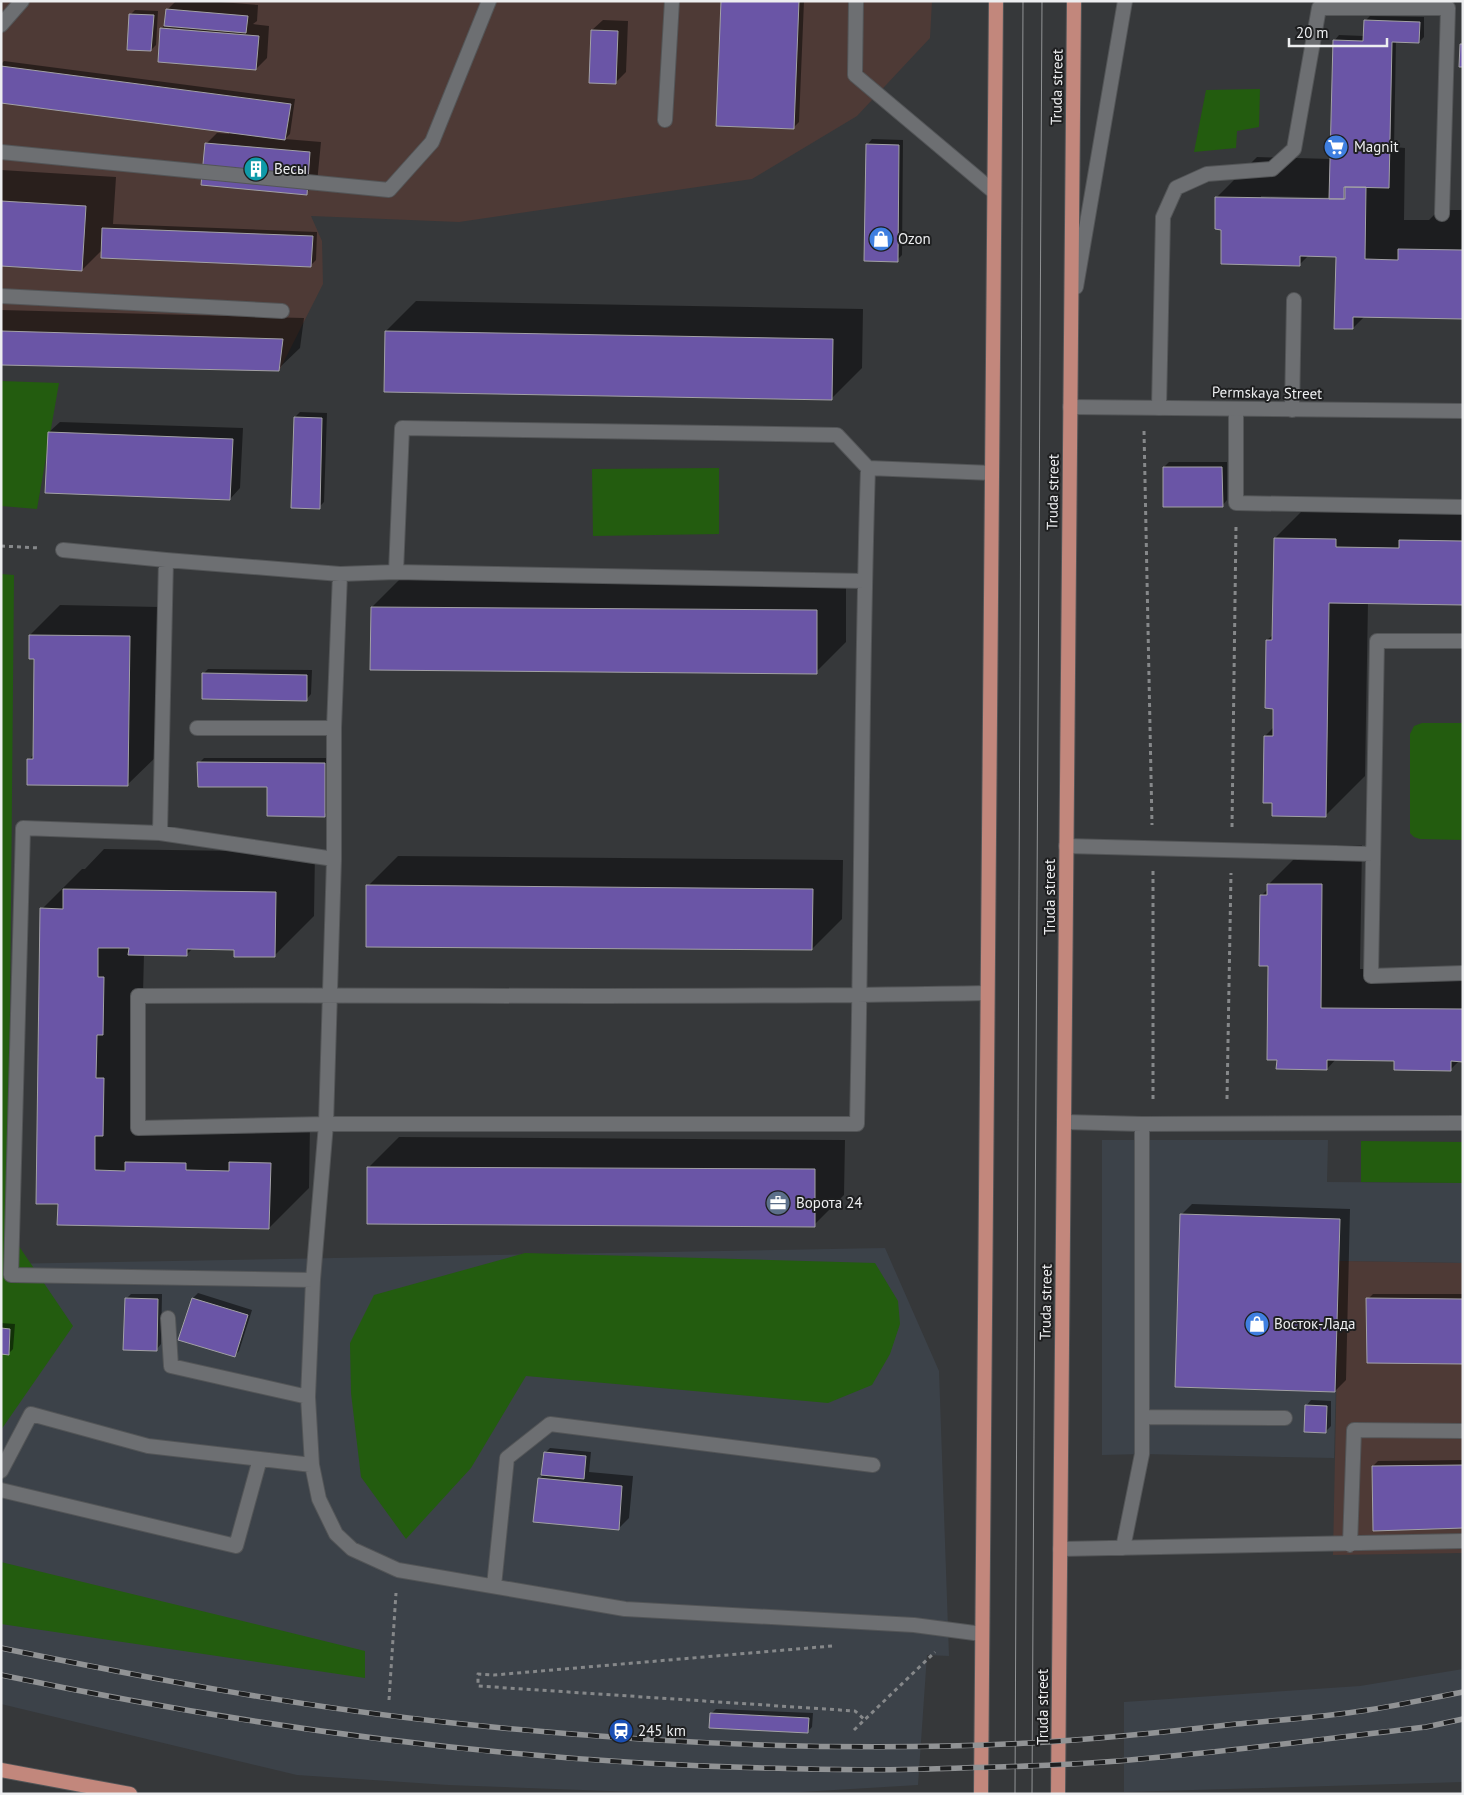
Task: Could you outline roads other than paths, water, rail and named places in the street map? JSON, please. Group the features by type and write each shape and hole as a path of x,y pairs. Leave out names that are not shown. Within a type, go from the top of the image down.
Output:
{"main road":[{"path":"981,1794 996,1"},
{"name":"Truda street","path":"1058,1794 1074,1"},
{"path":"1,1770 130,1794"}],"street":[{"path":"1,25 22,1"},
{"path":"1,152 389,190 432,142 489,1"},
{"path":"665,120 672,1"},
{"path":"856,1 855,74 994,192"},
{"path":"1071,315 1125,1"},
{"path":"1159,408 1162,217 1176,188 1207,174 1272,169 1294,149 1319,8 1448,8 1442,214"},
{"path":"1,296 282,311"},
{"path":"1292,410 1294,300"},
{"name":"Permskaya Street","path":"1070,407 1463,411"},
{"path":"1236,409 1236,502 1463,506"},
{"path":"396,572 402,428 837,435 868,468 992,472"},
{"path":"868,468 864,581 860,996 857,1124 326,1124 138,1128 138,996 860,996 987,993"},
{"path":"63,550 340,574 396,572 864,581"},
{"path":"160,833 166,560"},
{"path":"340,574 334,728 334,860 326,1124 313,1280 308,1397 312,1465 319,1499 336,1534 352,1549 398,1570 625,1609 914,1625 982,1634"},
{"path":"1463,641 1377,641 1371,976 1463,973"},
{"path":"197,728 334,728"},
{"path":"313,1280 11,1274 23,828 160,833 334,860"},
{"path":"1066,846 1373,854"},
{"path":"1064,1122 1147,1124 1463,1123"},
{"path":"1123,1548 1142,1454 1147,1124"},
{"path":"168,1318 170,1366 308,1397"},
{"path":"1,1470 31,1414 148,1446 312,1465"},
{"path":"1142,1417 1285,1418"},
{"path":"494,1586 507,1458 550,1424 873,1465"},
{"path":"1350,1545 1354,1430 1463,1431"},
{"path":"1,1490 236,1546 260,1458"},
{"path":"1060,1549 1350,1545 1463,1541"}],"tram line":[{"path":"1015,1794 1023,1"},
{"path":"1032,1794 1042,1"}],"railway":[{"path":"1,1648 114,1671 339,1709 525,1730 669,1741 741,1744 886,1747 1030,1743 1335,1715 1463,1692"},
{"path":"1,1675 191,1711 381,1739 476,1750 572,1758 765,1768 904,1770 1032,1766 1113,1761 1176,1756 1426,1727 1463,1719"}],"place":[{"name":"Magnit","path":"1336,147"},
{"name":"Весы","path":"256,169"},
{"name":"Ozon","path":"881,239"},
{"name":"Ворота 24","path":"778,1203"},
{"name":"Восток-Лада","path":"1257,1324"},
{"name":"245 km","path":"621,1731"}]}
